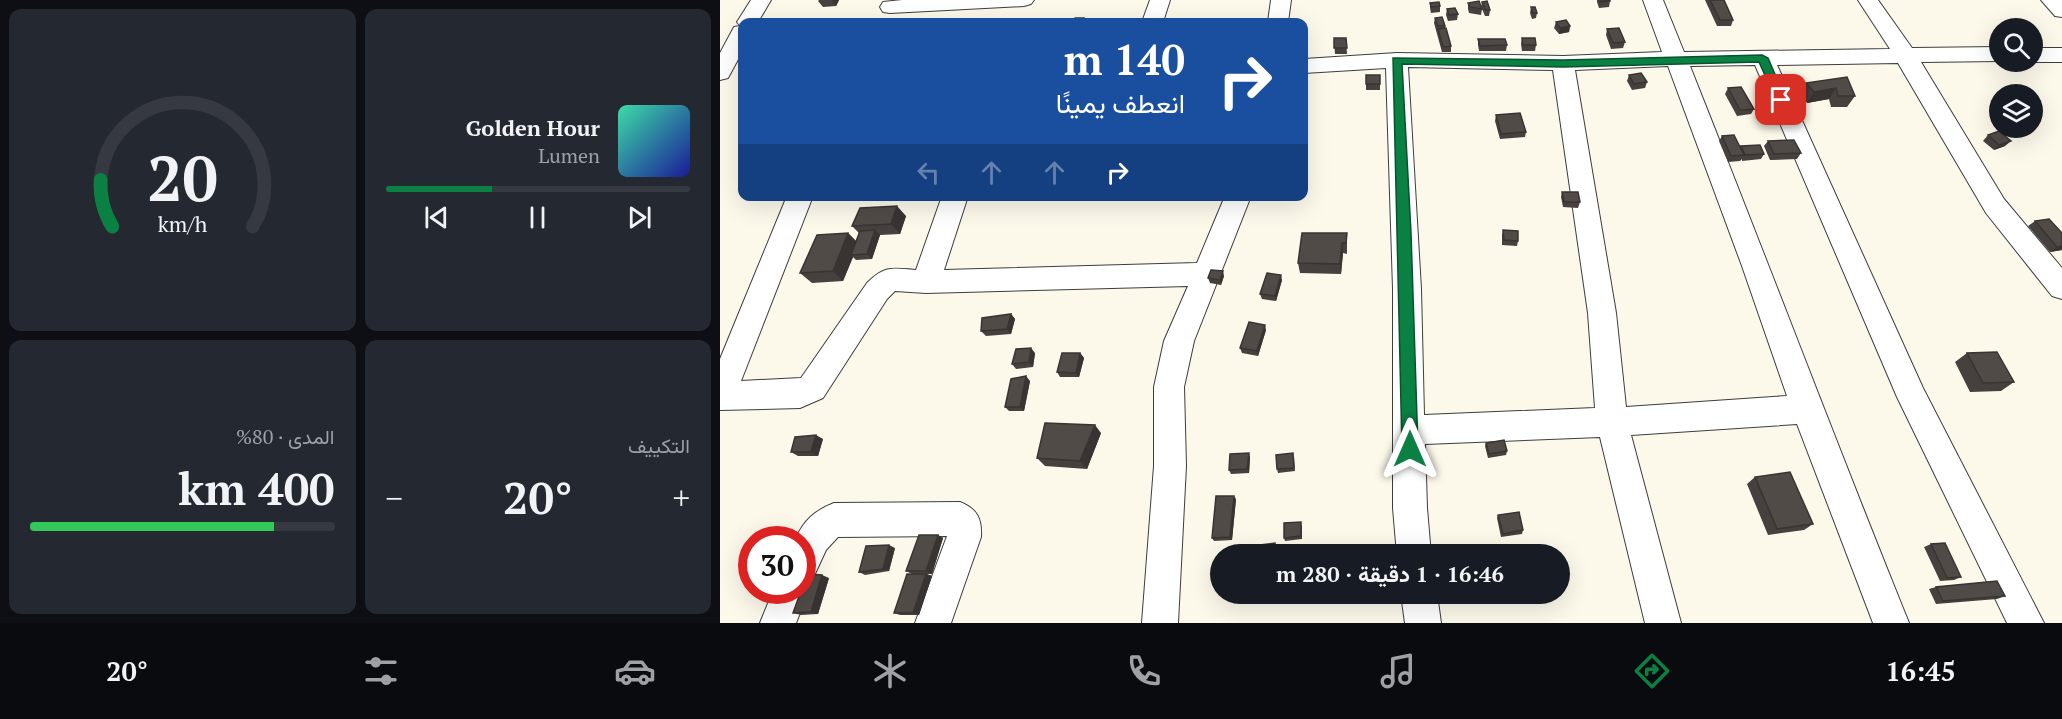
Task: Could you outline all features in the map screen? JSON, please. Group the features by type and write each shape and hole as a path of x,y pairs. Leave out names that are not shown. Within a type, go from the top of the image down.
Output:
{"street":[{"path":"750,18 760,0"},
{"path":"888,10 1024,0 1016,18"},
{"path":"1154,18 1160,0"},
{"path":"1279,18 1281,0"},
{"path":"1653,0 1756,266 1807,410 1891,623"},
{"path":"1868,0 1905,55 1995,206 2062,288"},
{"path":"2051,0 2062,11"},
{"path":"720,73 738,39"},
{"path":"1308,66 1396,60 1563,63 1989,54"},
{"path":"2043,55 2062,56"},
{"path":"1762,58 1912,397 2026,623"},
{"path":"1396,60 1405,244 1410,508 1413,544"},
{"path":"1563,63 1602,313 1612,422 1664,623"},
{"path":"798,201 720,395 806,392 812,388 883,283 889,279 926,282 1208,274"},
{"path":"926,282 953,201"},
{"path":"1160,623 1170,465 1169,387 1179,340 1236,201"},
{"path":"1410,430 1612,422 1807,410"},
{"path":"816,534 834,520 960,519 965,524 964,537 933,623"},
{"path":"778,623 786,604"},
{"path":"1420,604 1423,623"}],"building":[{"path":"1710,0 1724,0 1733,20 1720,20"},
{"path":"1479,1 1482,9 1470,7 1468,3"},
{"path":"1487,1 1490,10 1486,10 1482,2"},
{"path":"1439,2 1440,6 1431,7 1430,3"},
{"path":"1531,7 1535,7 1537,13 1533,13"},
{"path":"1455,8 1458,14 1449,15 1447,9"},
{"path":"1442,17 1445,26 1438,26 1435,18"},
{"path":"1566,20 1570,26 1560,28 1556,22"},
{"path":"1446,28 1451,46 1443,47 1438,29"},
{"path":"1619,28 1625,42 1613,43 1607,29"},
{"path":"1334,38 1346,38 1347,48 1334,48"},
{"path":"1522,38 1535,38 1536,45 1523,45"},
{"path":"1478,39 1505,39 1507,45 1480,46"},
{"path":"1641,73 1647,82 1634,84 1629,75"},
{"path":"1366,75 1380,75 1380,84 1366,84"},
{"path":"1847,77 1855,96 1838,96 1836,88 1814,92 1806,83"},
{"path":"1758,86 1770,86 1780,106 1768,107"},
{"path":"1741,87 1754,109 1740,110 1728,88"},
{"path":"1520,113 1526,132 1501,134 1496,115"},
{"path":"1734,135 1744,155 1731,156 1722,136"},
{"path":"1991,138 2007,138 2011,141 1999,145"},
{"path":"1794,140 1801,153 1774,154 1768,141"},
{"path":"1760,145 1764,154 1745,155 1741,146"},
{"path":"1562,192 1578,192 1580,202 1564,202"},
{"path":"897,206 891,224 852,226 860,208"},
{"path":"2049,219 2062,233 2062,246 2057,247 2035,221"},
{"path":"875,230 867,254 851,255 860,231"},
{"path":"1503,230 1518,231 1518,241 1504,240"},
{"path":"848,233 833,271 800,273 817,235"},
{"path":"1302,233 1347,233 1346,243 1342,243 1340,264 1298,263"},
{"path":"1211,270 1223,271 1220,280 1208,278"},
{"path":"1267,273 1281,275 1275,296 1260,294"},
{"path":"1011,314 1007,329 981,331 982,318"},
{"path":"1249,322 1265,325 1257,351 1240,348"},
{"path":"1031,348 1029,362 1012,364 1016,349"},
{"path":"1997,352 2014,382 1983,383 1967,353"},
{"path":"1062,353 1080,353 1076,373 1057,372"},
{"path":"1026,376 1020,407 1005,407 1011,379"},
{"path":"1045,423 1095,425 1080,461 1037,458"},
{"path":"816,435 811,452 791,452 795,437"},
{"path":"1504,440 1507,451 1489,454 1486,443"},
{"path":"1249,453 1247,469 1229,470 1230,454"},
{"path":"1293,453 1294,468 1277,469 1276,455"},
{"path":"1790,472 1813,524 1777,529 1755,477"},
{"path":"1216,496 1234,496 1230,537 1212,538"},
{"path":"1519,512 1523,530 1503,534 1498,515"},
{"path":"1301,522 1301,536 1284,538 1284,523"},
{"path":"919,535 938,535 926,571 906,571"},
{"path":"1945,543 1961,577 1947,578 1931,544"},
{"path":"889,545 883,569 859,572 866,546"},
{"path":"907,574 926,574 913,613 894,613"},
{"path":"816,575 822,575 816,595"},
{"path":"1997,581 2005,596 1943,601 1936,587"},
{"path":"796,604 813,604 811,612 793,613"}],"route":[{"path":"1410,449 1405,233 1396,60 1563,63 1762,58 1781,100"}]}
